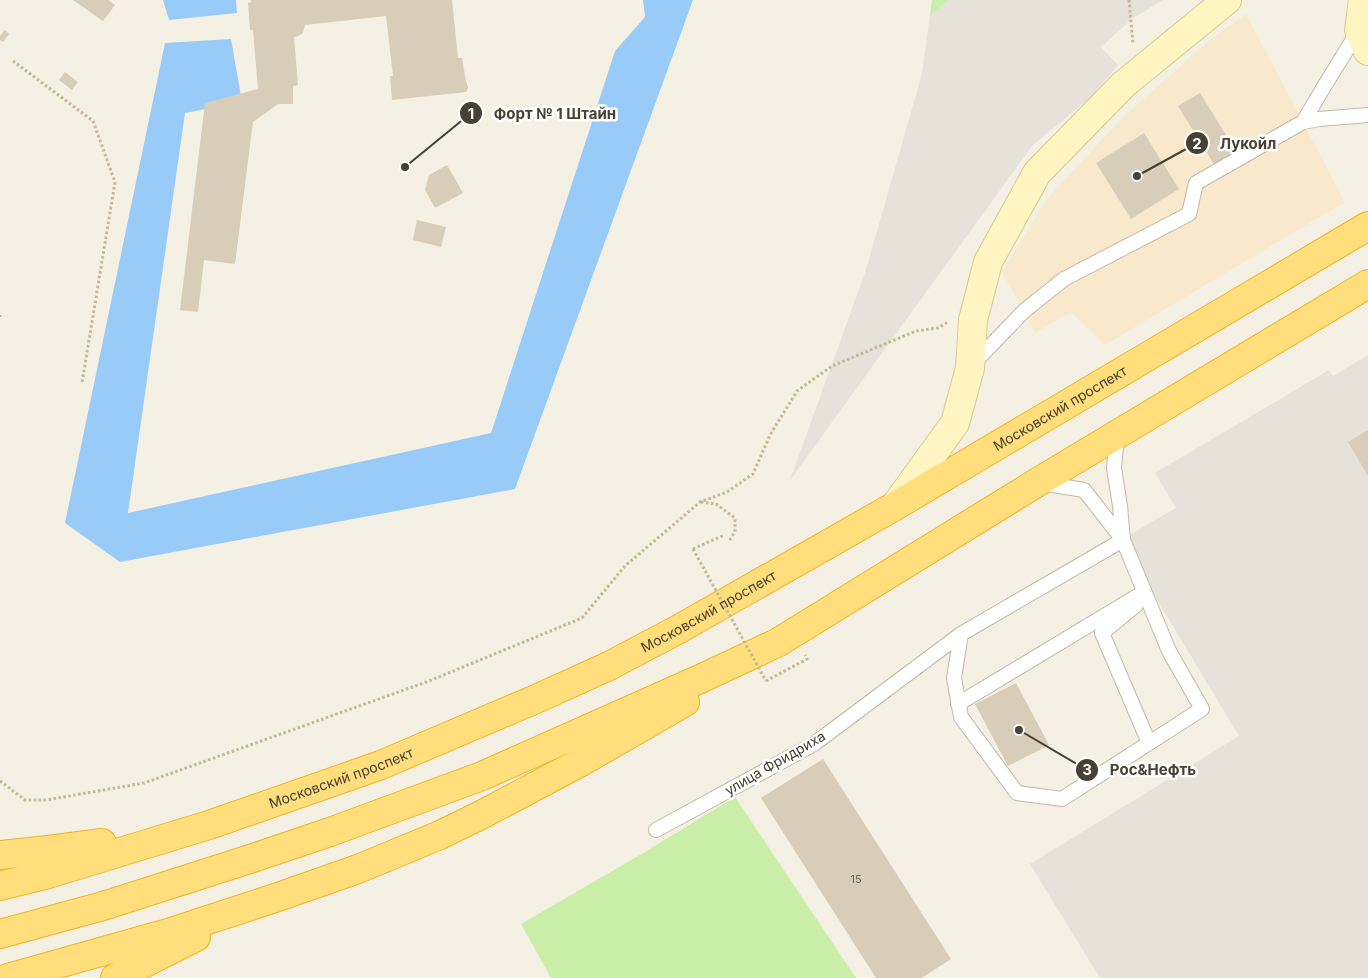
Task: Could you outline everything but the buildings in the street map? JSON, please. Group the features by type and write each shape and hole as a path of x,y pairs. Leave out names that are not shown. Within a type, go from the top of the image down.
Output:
{"highway":[{"name":"Московский проспект","path":"0,886 209,825 381,765 610,666 680,629 895,506 1368,226"},
{"path":"8,978 127,945 275,898 358,869 481,815 629,735 712,686 777,643 1038,482 1368,284"},
{"path":"0,934 112,903 250,859 330,832 482,776 777,643"},
{"path":"0,855 115,841 209,825"},
{"path":"115,978 275,898"}],"main road":[{"path":"895,506 955,423 970,368 973,320 988,262 1037,173 1124,84 1227,0"},
{"path":"1363,0 1364,40"}],"lane":[{"path":"1303,122 1324,85 1364,40"},
{"path":"970,368 1024,312 1064,279 1189,214 1196,183 1303,122 1368,115"},
{"path":"1117,435 1114,468 1123,540"},
{"path":"961,634 954,678 961,718 1017,793 1062,799 1202,709 1169,651 1123,540 1084,490 1038,482"},
{"name":"улица Фридриха","path":"656,830 814,744 961,634 1123,540"},
{"path":"958,704 1145,594"},
{"path":"1145,594 1102,633 1149,743"}],"path":[{"path":"1129,0 1133,44 1150,63"},
{"path":"12,62 92,121 115,182 82,383"},
{"path":"0,781 25,800 46,800 144,783 429,682 582,618 625,566 700,502 727,492 754,474 770,435 797,391 832,366 916,331 938,328 950,320"},
{"path":"700,502 716,504 735,518 736,532 729,541"},
{"path":"725,535 693,549 766,682 807,659"}],"shaded area":[{"path":"949,0 1163,0 1133,18 1101,47 1118,65 1091,97 1032,146 790,480 865,273 922,74 930,15"},
{"path":"1246,14 1345,202 1105,345 1071,312 1035,333 1002,272 1046,200 1123,117 1213,37"},
{"path":"1368,355 1368,978 1100,978 1030,864 1239,736 1121,540 1176,508 1155,473 1329,370 1333,376"}],"green space":[{"path":"932,0 949,0 930,15"},
{"path":"735,797 856,978 551,978 521,924"}],"water":[{"path":"163,0 236,0 237,13 169,20"},
{"path":"643,0 693,0 515,489 120,562 65,523 165,43 231,39 242,102 185,113 128,513 491,433 615,51 645,17"}],"place":[{"name":"Форт № 1 Штайн","path":"405,167"},
{"name":"Лукойл","path":"1137,176"},
{"name":"Рос&Нефть","path":"1019,730"}]}
